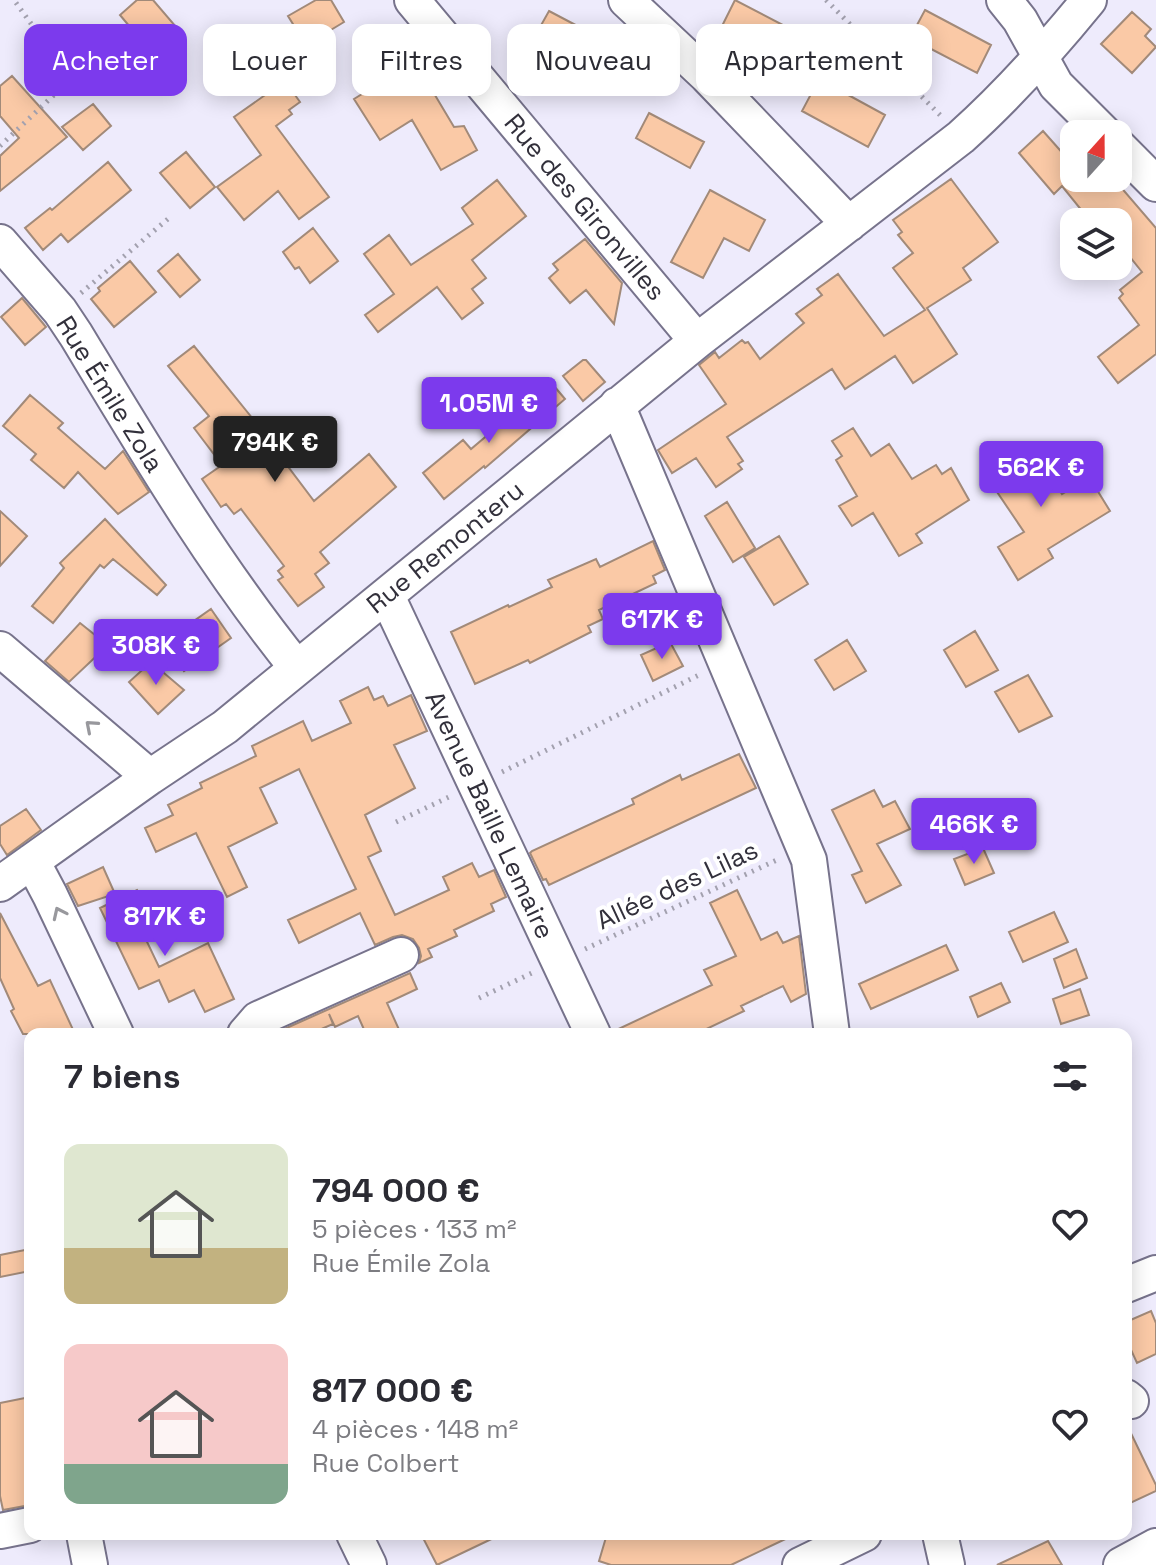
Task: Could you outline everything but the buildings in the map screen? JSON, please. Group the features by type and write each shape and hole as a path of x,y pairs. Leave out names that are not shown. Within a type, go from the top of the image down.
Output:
{"street":[{"name":"Rue des Gironvilles","path":"412,0 697,341"},
{"path":"626,0 707,76 849,224"},
{"path":"1004,0 1020,20 1056,85 1091,120"},
{"name":"Rue Remonteru","path":"0,884 225,727 617,405 961,137 1041,59 1089,0"},
{"path":"1132,160 1156,184"},
{"name":"Rue Émile Zola","path":"0,242 60,311 169,490 261,624 297,668"},
{"path":"617,405 809,860 831,1028"},
{"name":"Avenue Baille Lemaire","path":"387,596 590,1028"},
{"path":"0,649 150,777"},
{"path":"32,861 113,1028"},
{"path":"250,1028 258,1019 401,955"},
{"path":"1132,1283 1156,1273"},
{"path":"0,1531 24,1526"},
{"path":"85,1540 90,1565"},
{"path":"357,1540 369,1565"},
{"path":"800,1565 843,1540"},
{"path":"941,1540 947,1565"},
{"path":"1121,1565 1156,1546"}],"path":[{"path":"0,146 56,93 66,77 14,0"},
{"path":"826,0 961,137"},
{"path":"60,311 169,218"},
{"path":"396,822 646,703 726,661"},
{"name":"Allée des Lilas","path":"479,998 804,848"}]}
